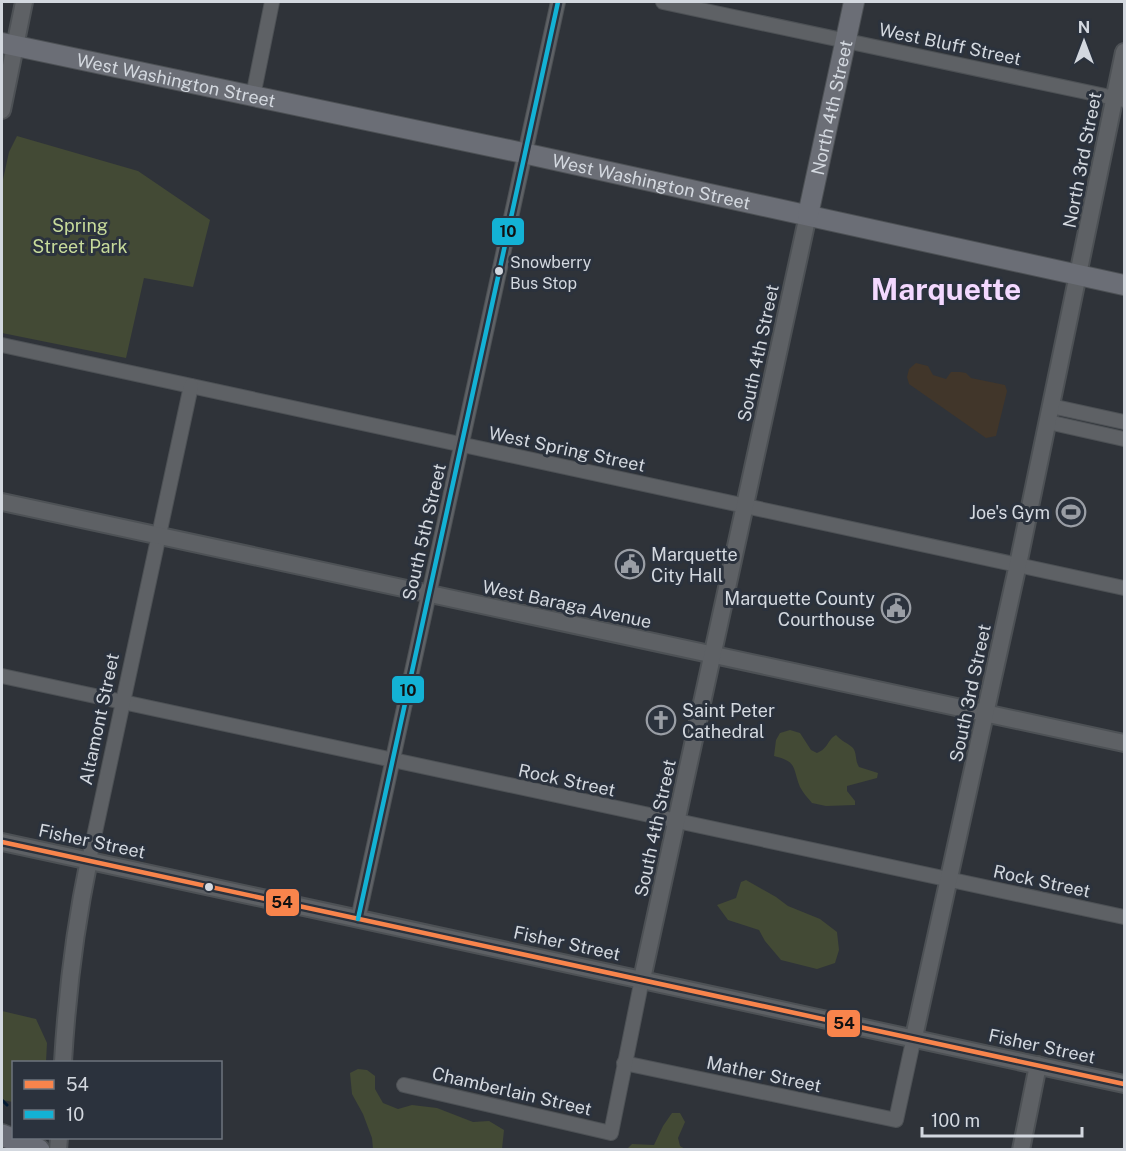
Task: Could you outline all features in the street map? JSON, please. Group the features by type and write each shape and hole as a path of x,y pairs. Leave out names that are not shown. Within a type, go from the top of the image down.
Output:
{"highway":[{"path":"13,1139 39,1149"}],"main road":[{"name":"North 4th Street","path":"808,215 854,2"},
{"name":"West Washington Street","path":"8,44 523,153 1125,285"}],"street":[{"path":"2,110 8,44 24,2"},
{"path":"253,96 272,2"},
{"name":"South 5th Street","path":"358,919 462,445 523,153 558,2"},
{"name":"West Bluff Street","path":"663,2 1119,99"},
{"name":"North 3rd Street","path":"1079,275 1119,99 1125,52"},
{"name":"South 4th Street","path":"611,1133 642,979 808,215"},
{"name":"South 3rd Street","path":"896,1120 950,880 1079,275"},
{"name":"West Spring Street","path":"2,345 1125,588"},
{"name":"Altamont Street","path":"63,1061 67,996 74,939 88,860 191,386"},
{"path":"1049,414 1125,422"},
{"path":"1049,414 1125,439"},
{"name":"West Baraga Avenue","path":"2,502 1125,743"},
{"name":"Rock Street","path":"2,676 1125,917"},
{"name":"Fisher Street","path":"2,842 1125,1084"},
{"name":"Mather Street","path":"624,1063 896,1120"},
{"path":"1021,1149 1038,1065"},
{"name":"Chamberlain Street","path":"404,1084 611,1133"}],"shaded area":[{"path":"916,363 928,366 933,375 946,379 951,372 960,372 966,373 971,378 1005,385 1007,391 996,436 986,438 909,384 907,377 909,369"}],"green space":[{"name":"Spring Street Park","path":"17,136 138,171 210,220 193,287 144,278 126,358 2,333 2,184 9,152"},
{"path":"790,730 800,733 811,750 817,753 824,749 836,735 853,748 859,767 878,773 877,778 847,786 847,791 855,801 855,805 826,806 812,803 800,787 791,763 774,756 776,740 780,733"},
{"path":"746,880 788,906 820,919 837,932 839,950 835,963 817,969 781,960 759,930 728,920 717,905 736,898 741,882"},
{"path":"2,1011 36,1019 47,1043 46,1061 12,1061 12,1102 2,1100"},
{"path":"358,1069 367,1070 375,1076 375,1089 383,1103 398,1109 412,1105 437,1108 473,1122 489,1121 504,1130 502,1149 373,1149 372,1138 363,1114 352,1094 350,1073"},
{"path":"672,1113 680,1113 685,1122 678,1138 680,1146 685,1149 627,1149 632,1144 654,1145"}],"waterway":[{"path":"2,1100 7,1105"}],"transit line":[{"name":"10","path":"358,919 558,2"},
{"name":"54","path":"2,842 1124,1084"}],"place":[{"name":"Snowberry Bus Stop","path":"499,271"},
{"name":"Joe's Gym","path":"1071,512"},
{"name":"Marquette City Hall","path":"630,564"},
{"name":"Marquette County Courthouse","path":"896,608"},
{"name":"Saint Peter Cathedral","path":"661,720"}],"district":[{"name":"Marquette","path":"946,289"}]}
